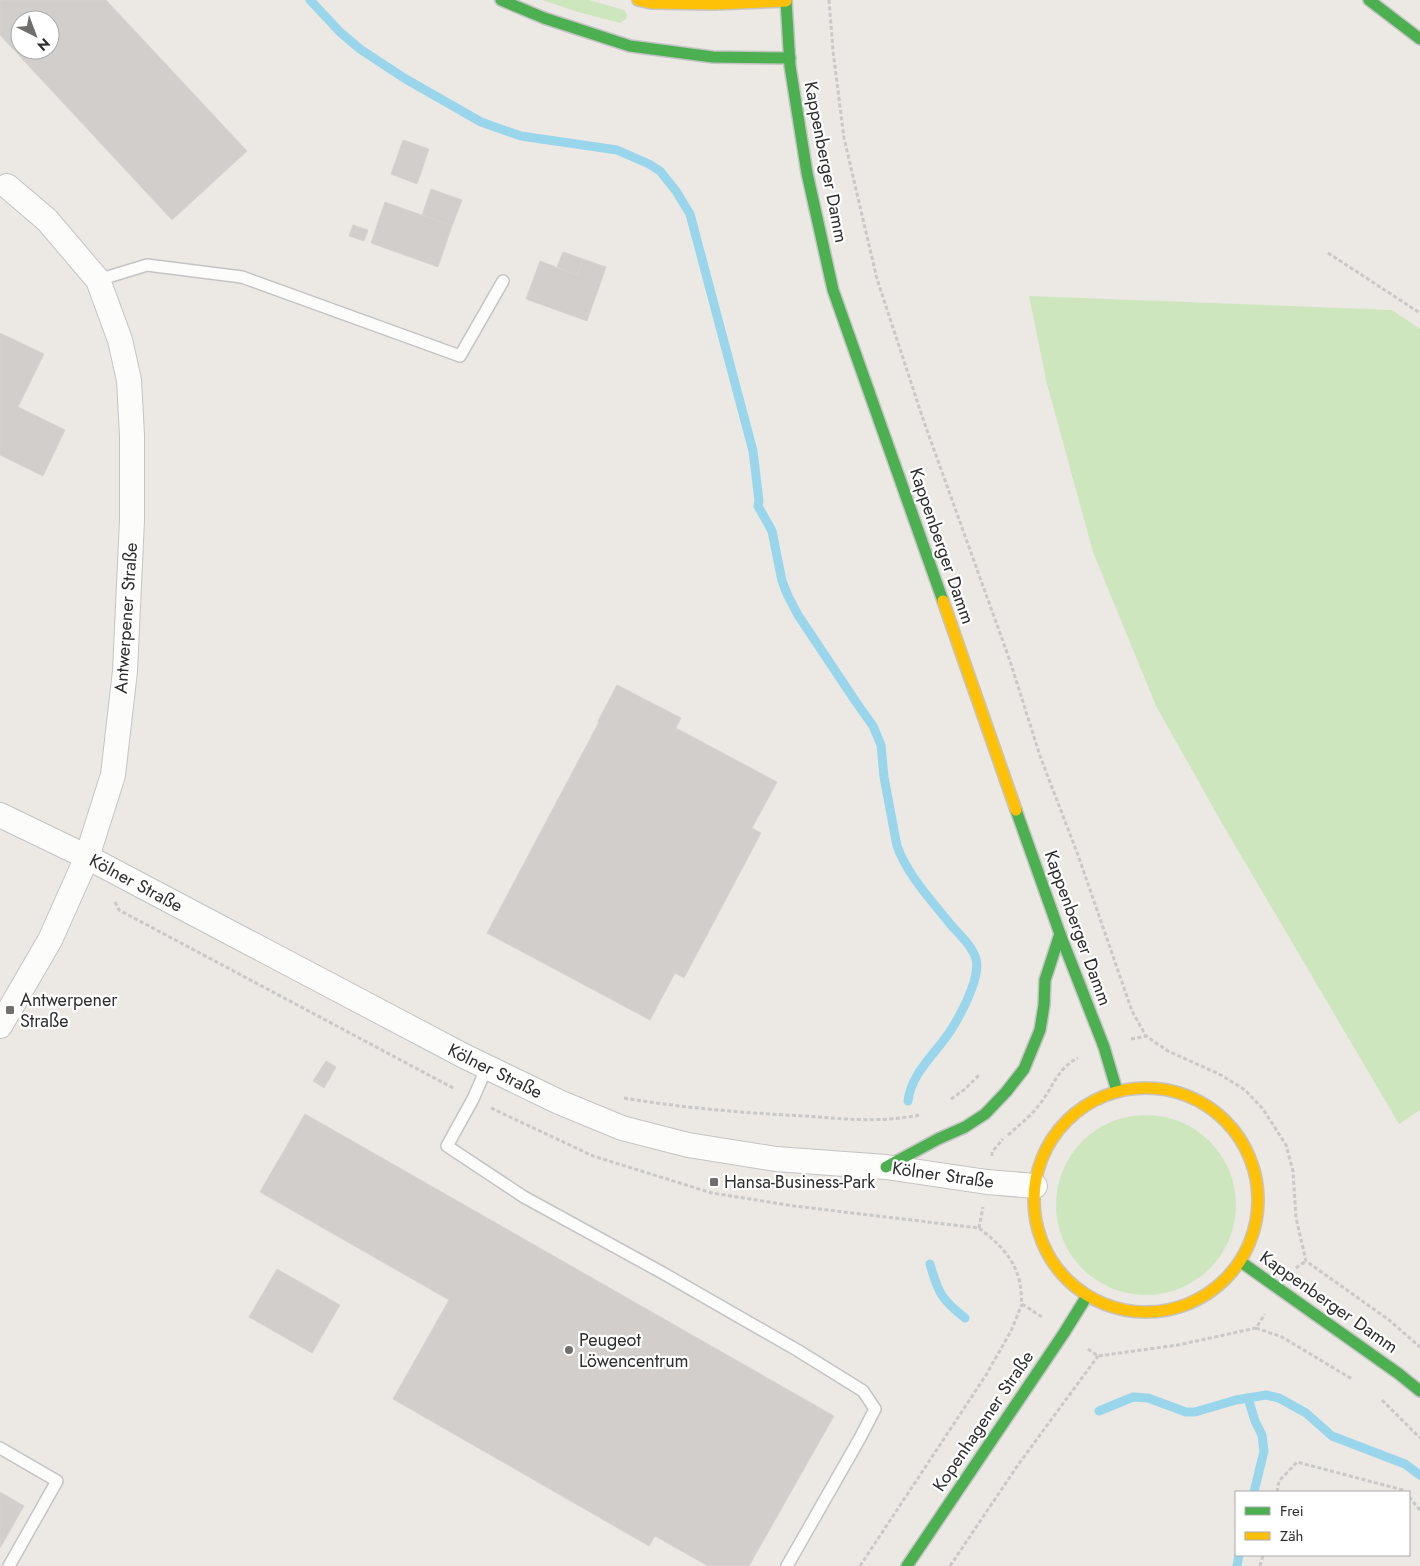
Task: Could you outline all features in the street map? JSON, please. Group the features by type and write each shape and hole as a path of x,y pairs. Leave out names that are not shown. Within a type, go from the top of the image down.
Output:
{"main road":[{"path":"501,0 544,18 630,46 713,57 790,58"},
{"path":"638,0 651,3 716,4 786,0"},
{"name":"Kappenberger Damm","path":"786,0 790,58 807,173 833,290 1060,934 1104,1047 1117,1091"},
{"path":"1369,0 1420,39"},
{"path":"886,1166 965,1127 985,1114 1024,1069 1040,1030 1045,980 1060,934"},
{"path":"1156,1088 1193,1097 1225,1119 1248,1150 1258,1187 1256,1226 1241,1262 1218,1287 1188,1305 1154,1312 1119,1309 1087,1296 1063,1275 1045,1249 1035,1218 1035,1186 1044,1154 1062,1126 1087,1105 1117,1091 1156,1088"},
{"name":"Kappenberger Damm","path":"1241,1262 1399,1374 1420,1391"},
{"name":"Kopenhagener Straße","path":"907,1566 1087,1296"}],"street":[{"name":"Antwerpener Straße","path":"0,1026 50,940 87,857 113,775 125,671 132,520 132,436 129,380 120,340 98,280 47,220 6,186"},
{"name":"Kölner Straße","path":"0,814 87,857 487,1067 559,1102 622,1128 688,1145 776,1159 886,1166 987,1182 1035,1186"}],"lane":[{"path":"98,280 148,265 242,278 460,356 503,281"},
{"path":"487,1067 473,1099 447,1146 524,1197 661,1272 797,1350 863,1391 875,1409 787,1566"},
{"path":"0,1448 58,1481 9,1566"}],"path":[{"path":"830,0 833,51 844,138 877,279 924,422 1010,662 1040,756 1078,855 1132,1011 1146,1036 1168,1052 1222,1075 1245,1090 1263,1109 1286,1145 1294,1171 1296,1218 1306,1261 1389,1320 1420,1347"},
{"path":"1328,253 1420,313"},
{"path":"945,1103 965,1089 987,1069 992,1069 1039,1105 992,1152 987,1182"},
{"path":"617,1096 679,1107 857,1119 904,1118 927,1113"},
{"path":"860,1566 986,1376 1011,1332 1022,1304 1018,1273 1008,1256 995,1241 978,1228"},
{"path":"1256,1328 1295,1269 1306,1261"},
{"path":"1022,1304 1098,1356 1178,1346 1256,1328 1282,1336 1356,1381"},
{"path":"950,1566 1018,1465 1098,1356"},
{"path":"1380,1398 1420,1438"},
{"path":"1277,1491 1280,1481 1297,1462 1404,1491"},
{"path":"1410,1498 1420,1510"}],"green space":[{"path":"542,0 589,0 624,10 627,15 626,19 620,23"},
{"path":"1029,296 1392,310 1420,329 1420,1110 1399,1124 1223,825 1156,706 1093,552 1047,384"},
{"path":"1155,1115 1164,1116 1189,1125 1210,1141 1226,1162 1235,1187 1235,1223 1226,1248 1210,1269 1189,1285 1181,1288 1164,1294 1137,1295 1128,1294 1103,1285 1076,1262 1066,1248 1057,1223 1056,1196 1057,1187 1066,1162 1089,1135 1103,1125 1128,1116"}],"building":[{"path":"0,0 106,0 247,151 172,220 23,60 60,60 60,10 10,10 10,46 0,35"},
{"path":"403,140 429,149 417,184 391,174"},
{"path":"431,189 462,200 452,226 422,215"},
{"path":"385,202 452,226 438,267 371,243"},
{"path":"353,225 368,230 364,241 349,236"},
{"path":"563,252 583,259 577,275 557,267"},
{"path":"583,259 606,267 587,321 526,299 540,261 577,275"},
{"path":"0,333 44,354 18,407 65,430 43,476 0,455"},
{"path":"617,685 681,718 676,728 777,782 752,828 761,833 684,978 675,973 650,1020 487,933"},
{"path":"326,1061 336,1067 324,1088 313,1081"},
{"name":"Peugeot Löwencentrum","path":"305,1114 834,1416 749,1566 708,1566 655,1536 649,1546 393,1399 449,1300 260,1192"},
{"path":"277,1269 340,1305 312,1353 249,1317"},
{"path":"0,1492 24,1506 0,1548"}],"waterway":[{"path":"310,0 340,32 360,49 404,78 481,122 521,136 617,150 649,164 660,171 676,191 690,214 753,451 758,506 772,531 782,581 798,615 873,726 881,745 884,777 897,846 907,868 921,888 969,945 976,959 977,968 969,996 957,1021 918,1073 908,1101"},
{"path":"930,1264 942,1295 965,1318"},
{"path":"1099,1411 1133,1397 1148,1398 1186,1412 1195,1412 1236,1400 1266,1395 1279,1398 1306,1413 1332,1436 1405,1464 1420,1475"},
{"path":"1248,1398 1255,1421 1262,1435 1264,1451 1254,1491"},
{"path":"1237,1566 1239,1556"}],"traffic: fast":[{"path":"501,0 544,18 630,46 713,57 790,58"},
{"path":"786,0 790,66 807,173 833,290 943,601"},
{"path":"1369,0 1420,39"},
{"path":"1016,810 1060,934 1104,1047 1117,1091"},
{"path":"886,1167 965,1127 985,1114 1024,1069 1040,1030 1045,980 1060,934"},
{"path":"1241,1262 1399,1374 1420,1391"},
{"path":"907,1566 1087,1296"}],"traffic: slow":[{"path":"638,0 651,3 715,4 786,1"},
{"path":"943,601 1016,810"},
{"path":"1146,1088 1168,1090 1189,1097 1208,1107 1225,1121 1239,1138 1249,1157 1256,1178 1258,1200 1256,1222 1249,1243 1239,1262 1225,1279 1208,1293 1189,1303 1168,1310 1146,1312 1124,1310 1103,1303 1084,1293 1067,1279 1053,1262 1043,1243 1036,1222 1034,1200 1036,1178 1043,1157 1053,1138 1067,1121 1084,1107 1103,1097 1124,1090 1146,1088"}],"place":[{"name":"Antwerpener Straße","path":"10,1010"},
{"name":"Hansa-Business-Park","path":"714,1182"},
{"name":"Peugeot Löwencentrum","path":"569,1350"}]}
